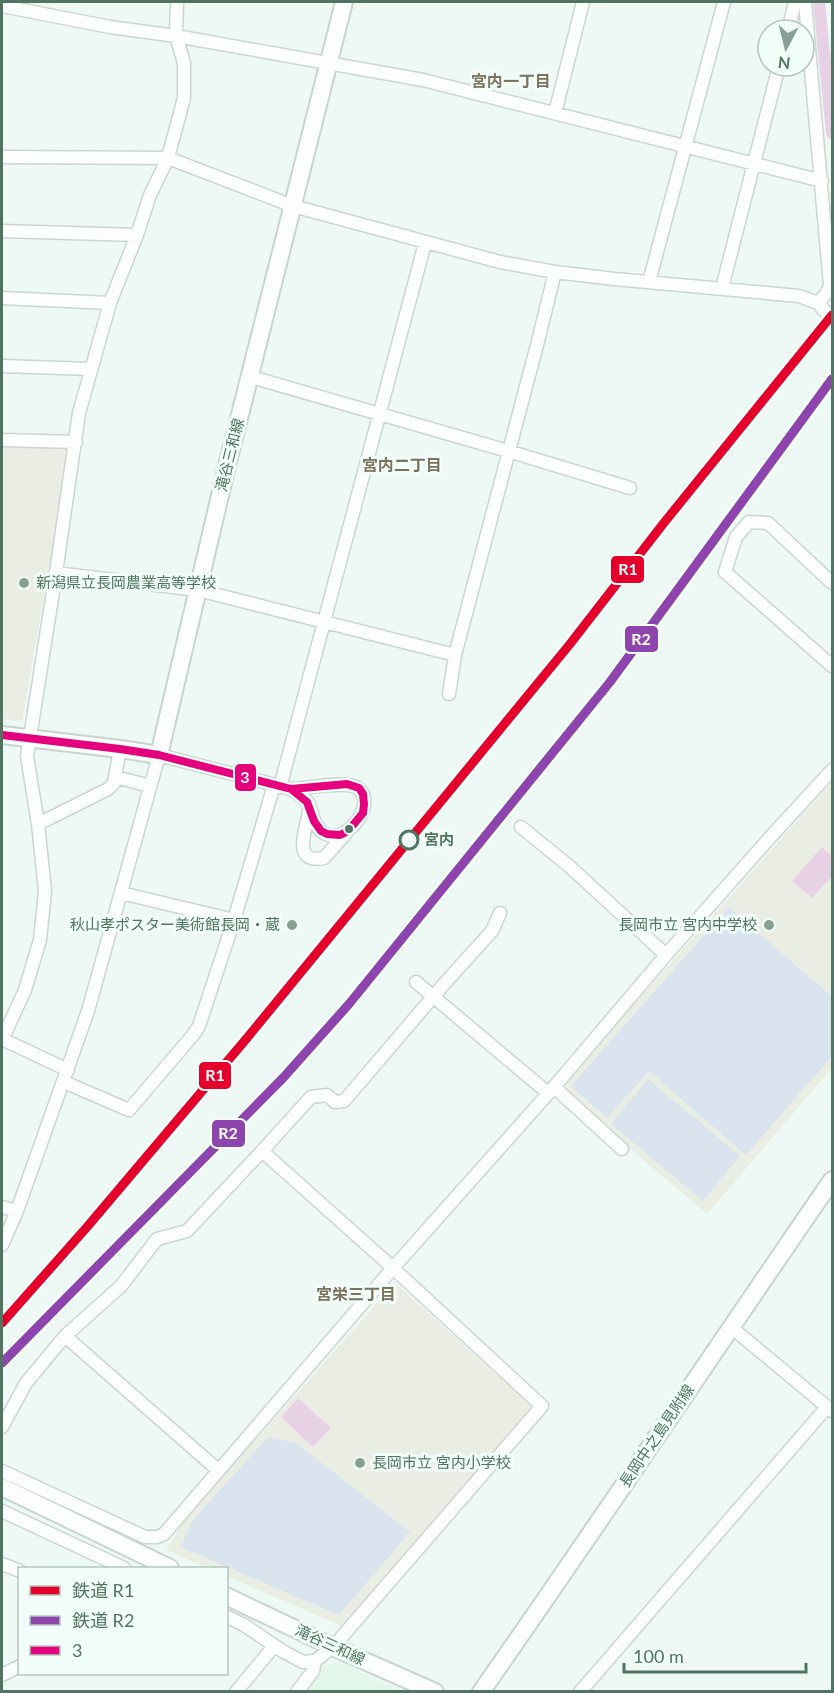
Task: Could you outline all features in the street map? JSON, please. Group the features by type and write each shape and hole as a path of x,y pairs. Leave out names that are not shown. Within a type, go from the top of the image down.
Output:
{"main road":[{"name":"滝谷三和線","path":"159,755 226,470 344,2"},
{"path":"2,735 159,755"},
{"name":"長岡中之島見附線","path":"481,1692 832,1180"},
{"path":"2,1487 166,1567"},
{"name":"滝谷三和線","path":"228,1597 435,1692"}],"street":[{"path":"68,1070 2,1040 25,990 40,940 45,891 38,824 27,756 28,738 56,573 79,413 110,303 150,195 168,158 185,90 184,63 176,36 177,2"},
{"path":"555,113 583,2"},
{"path":"649,282 724,2"},
{"path":"791,18 795,2"},
{"path":"805,2 826,186 830,286 818,303"},
{"path":"6,5 110,27 176,36 423,81 755,163 826,186"},
{"path":"722,288 776,78"},
{"path":"2,157 168,158 292,206 500,262 555,272 799,296 818,303 832,320"},
{"path":"2,231 137,235"},
{"path":"64,1082 129,1110 199,1026 282,787 425,243"},
{"path":"449,694 454,655 555,272"},
{"path":"2,298 110,303"},
{"path":"2,366 90,369"},
{"path":"250,377 630,488"},
{"path":"2,440 76,442"},
{"path":"832,583 768,523 749,522 742,529 736,537 725,572 832,666"},
{"path":"56,573 198,590 454,655"},
{"path":"38,824 108,789 116,777 120,749"},
{"path":"2,1245 17,1211 64,1082 93,994 159,755 282,787 309,789 340,784 354,785 359,788 364,800 363,813 324,858 311,858 306,855 302,846 309,810"},
{"path":"2,1471 145,1537 157,1537 164,1534 393,1268 774,833 832,770"},
{"path":"116,777 150,786"},
{"path":"282,787 307,802 317,826 327,834 340,835 348,831"},
{"path":"521,826 569,866 666,956"},
{"path":"121,893 234,920"},
{"path":"2,1428 26,1383 65,1336 121,1286 157,1239 187,1231 311,1097 327,1095 335,1101 344,1101 492,931 500,913"},
{"path":"416,982 622,1149"},
{"path":"228,1617 303,1662 315,1661 333,1647 542,1406 262,1150"},
{"path":"2,1207 17,1211"},
{"path":"580,1692 830,1409 731,1327"},
{"path":"65,1336 218,1470"},
{"path":"2,1511 120,1567"},
{"path":"2,1564 18,1570"},
{"path":"236,1692 274,1646"},
{"path":"297,1692 313,1671 315,1661"}],"shaded area":[{"name":"新潟県立長岡農業高等学校","path":"2,446 70,447 22,721 2,719"},
{"name":"長岡市立 宮内中学校","path":"832,782 832,1068 707,1214 559,1088"},
{"path":"822,847 832,856 832,876 812,898 792,881"},
{"path":"729,907 832,997 832,1056 746,1155 649,1071 607,1118 571,1086"},
{"path":"648,1079 740,1156 703,1201 611,1124"},
{"name":"長岡市立 宮内小学校","path":"395,1283 533,1407 344,1627 228,1576 228,1567 206,1567 166,1550 185,1519"},
{"path":"298,1398 331,1428 313,1447 281,1417"},
{"path":"268,1437 296,1443 410,1532 339,1615 181,1547 192,1521"},
{"path":"334,1663 345,1664 401,1691 302,1692 323,1667"}],"waterway":[{"path":"819,2 832,133"}],"railway":[{"path":"663,524 832,315"},
{"path":"2,1363 283,1078 349,1004 610,682 832,379"}],"rail line":[{"name":"R1","path":"2,1323 87,1227 247,1038 570,644 663,524 832,315"},
{"name":"R2","path":"2,1363 283,1078 349,1004 610,682 832,379"}],"transit line":[{"name":"3","path":"2,735 159,755 291,789 347,784 359,788 363,794 363,813 348,831 340,835 327,834 321,831 314,821 307,802 291,789"}],"place":[{"name":"新潟県立長岡農業高等学校","path":"24,583"},
{"name":"宮内","path":"409,840"},
{"name":"秋山孝ポスター美術館長岡・蔵","path":"292,925"},
{"name":"長岡市立 宮内中学校","path":"769,925"},
{"name":"長岡市立 宮内小学校","path":"360,1463"}],"district":[{"name":"宮内一丁目","path":"511,81"},
{"name":"宮内二丁目","path":"402,465"},
{"name":"宮栄三丁目","path":"356,1294"}]}
